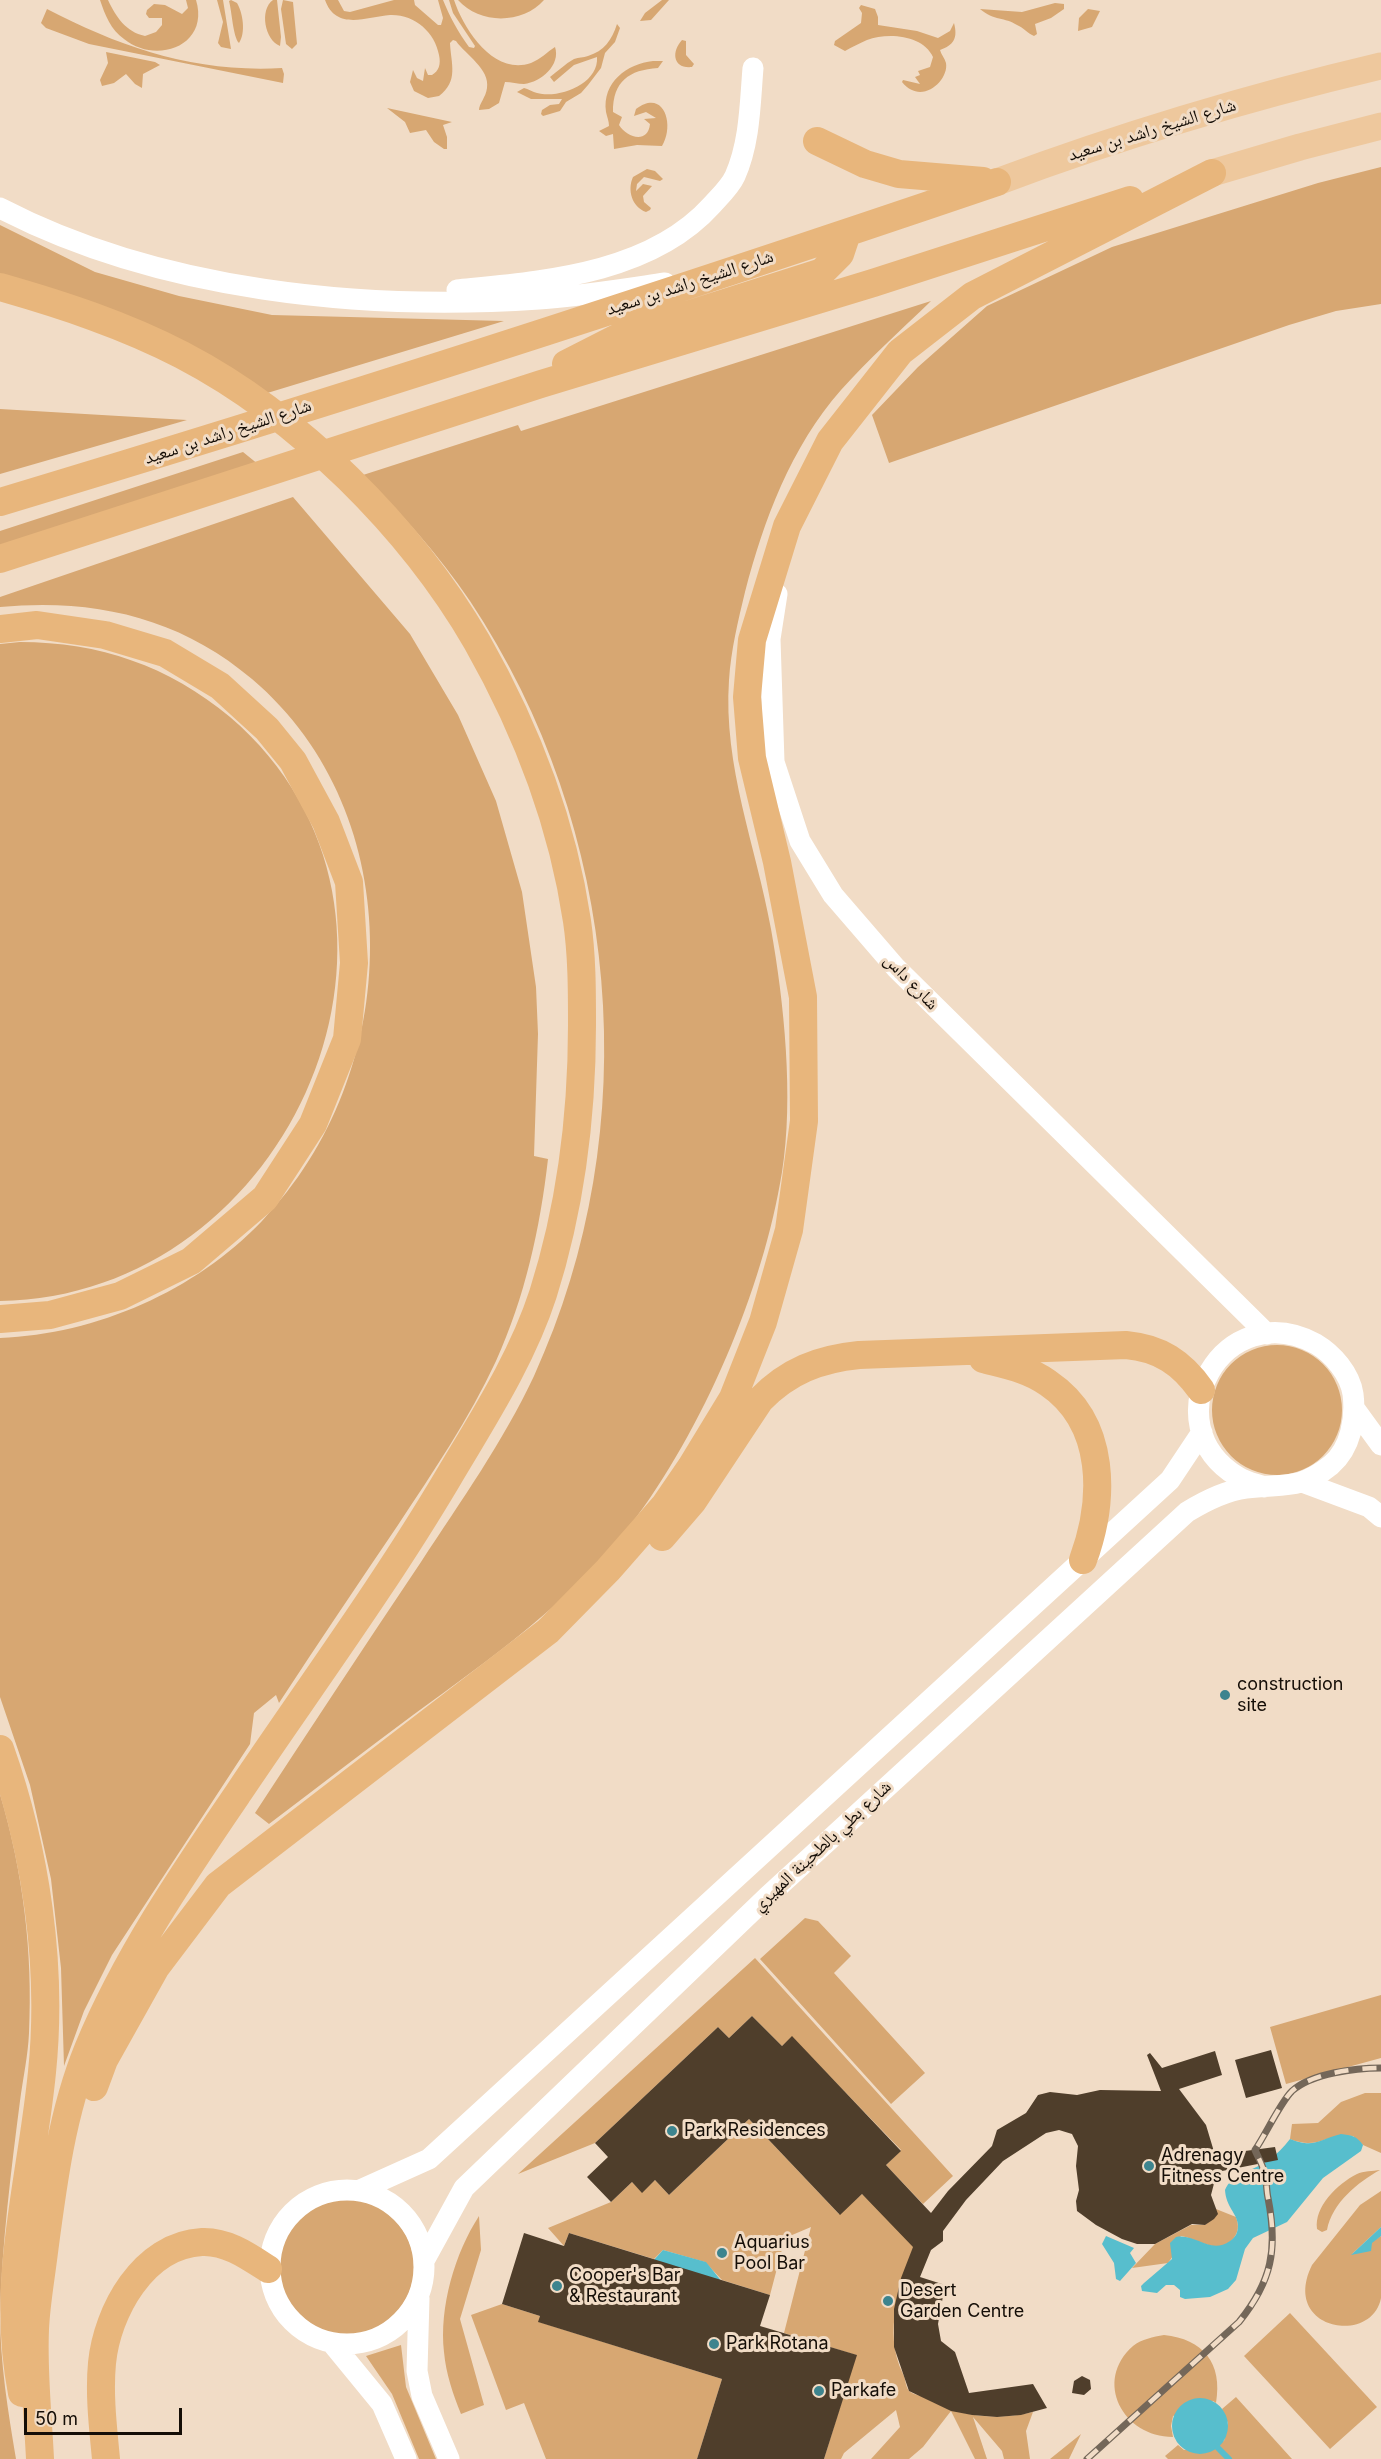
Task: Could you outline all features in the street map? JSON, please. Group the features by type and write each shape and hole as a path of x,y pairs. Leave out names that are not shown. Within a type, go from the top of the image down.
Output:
{"highway":[{"path":"817,141 865,164 899,174 997,182"},
{"path":"0,559 540,384 873,283 1212,173"},
{"path":"50,2206 104,2060 156,1967 218,1885 548,1631 608,1570 665,1505 691,1467 732,1398 762,1322 785,1242 804,1121 803,997 777,862 752,758 747,697 752,640 787,526 830,441 900,352 972,296 1212,173"},
{"name":"شارع الشيخ راشد بن سعيد","path":"0,502 386,382 848,233 997,182"},
{"path":"540,384 579,356 621,336 822,272 840,254 848,233"},
{"path":"0,287 106,320 184,356 259,402 373,502 422,559 467,624 501,684 530,747 548,797 569,877 582,969 582,1083 571,1182 542,1297 524,1342 486,1415 430,1509 182,1874 131,1960 88,2050 65,2120 50,2206 35,2328 40,2459"},
{"path":"0,629 37,625 105,635 165,653 220,686 267,729 293,761 326,822 349,882 354,963 347,1039 313,1124 265,1198 191,1261 120,1296 50,1315 0,1319"},
{"path":"455,1704 531,1664 552,1649 608,1596 656,1546 693,1501 749,1413 760,1400 782,1379 807,1365 840,1357 1140,1346 1166,1356 1180,1365 1201,1390"},
{"path":"958,1352 1034,1374 1060,1392 1081,1418 1093,1448 1098,1483 1094,1522 1083,1560"},
{"path":"0,1749 15,1798 27,1850 37,1903 43,1956 45,2016 42,2071 17,2235 13,2291 14,2331 20,2384 40,2459"},
{"path":"106,2459 100,2399 102,2361 110,2322 128,2288 154,2260 179,2247 202,2242 234,2248 268,2269"}],"main road":[{"name":"شارع الشيخ راشد بن سعيد","path":"997,182 1092,147 1190,116 1381,66"},
{"path":"1212,173 1381,126"}],"street":[{"path":"370,298 506,284 558,276 621,261 674,237 708,209 734,178 745,146 753,68"},
{"path":"0,208 92,247 131,260 197,278 291,293 464,302 541,299 718,274"},
{"name":"شارع داس","path":"787,526 770,639 772,727 774,762 800,841 833,895 896,968 1267,1334"},
{"path":"1277,1332 1303,1337 1325,1349 1342,1368 1352,1391 1354,1417 1348,1442 1334,1463 1314,1478 1290,1486 1264,1486 1239,1478 1219,1463 1205,1441 1198,1416 1201,1390 1211,1367 1229,1348 1252,1336 1267,1334 1277,1332"},
{"path":"1354,1408 1381,1445"},
{"name":"شارع بطي بالطحينة المهيري","path":"360,2190 429,2159 1170,1480 1202,1432"},
{"path":"1302,1482 1369,1507 1381,1517"},
{"name":"شارع بطي بالطحينة المهيري","path":"425,2259 464,2188 775,1889 1187,1512 1225,1493 1264,1486"},
{"path":"419,2297 405,2319 384,2335 359,2344 332,2343 308,2334 287,2317 274,2295 268,2269 271,2246 280,2225 296,2208 315,2195 337,2189 360,2190 380,2196 404,2214 420,2239 425,2259 424,2278 419,2297 417,2371 422,2396 449,2459"},
{"path":"332,2343 382,2404 406,2459"}],"shaded area":[{"path":"100,0 108,0 122,23 132,31 145,36 156,32 162,25 162,18 149,18 146,14 154,4 165,5 182,14 188,8 186,0 196,0 198,16 195,29 188,39 165,50 137,47 115,31"},
{"path":"217,0 223,0 231,49 221,47 218,43 223,22"},
{"path":"273,0 277,0 280,46 271,38 266,25 266,11"},
{"path":"283,0 293,2 297,44 292,49 286,44 281,9"},
{"path":"325,0 338,0 344,11 350,12 394,0 414,0 415,5 438,25 441,25 443,18 438,0 443,0 461,36 469,47 474,48 475,46 453,13 449,0 454,0 473,37 493,57 505,63 517,65 531,63 555,47 555,60 548,72 537,80 524,84 505,82 499,103 489,109 479,110 487,88 485,75 453,40 450,43 452,78 439,96 428,98 414,91 410,82 413,70 417,78 423,81 425,68 428,75 432,75 440,64 437,47 422,26 399,15 344,19 336,16 330,10"},
{"path":"458,0 544,0 525,14 501,18 478,14"},
{"path":"662,0 669,0 651,20 640,21 645,13"},
{"path":"229,1 237,3 242,17 243,29 239,43 234,30"},
{"path":"1055,3 1064,4 1064,9 1051,18 1035,24 1037,34 1034,36 1013,23 980,9 1022,12"},
{"path":"861,5 875,9 878,25 917,31 938,38 950,31 954,23 954,40 949,46 940,50 946,63 946,70 938,83 925,91 917,92 909,89 902,82 903,80 920,84 915,77 920,75 918,71 930,67 933,57 921,44 913,40 885,36 864,41 845,51 834,45 835,41 861,23 862,13 859,8"},
{"path":"47,9 103,35 160,55 220,66 282,68 283,83 89,44 46,28 41,23"},
{"path":"1088,9 1100,11 1092,27 1078,31 1079,18"},
{"path":"617,24 620,28 615,42 605,53 601,68 581,93 566,102 560,111 543,116 541,114 542,110 550,105 559,104 562,99 531,99 517,92 524,88 537,93 556,94 585,82 596,67 597,57 574,65 554,82 550,77 574,59 594,54 603,48 613,35"},
{"path":"682,40 686,41 686,55 694,64 692,67 681,65 676,59 676,50"},
{"path":"106,52 160,65 143,74 142,88 126,74 114,83 102,86 100,80 108,63"},
{"path":"663,61 658,68 639,71 625,79 620,85 616,92 613,112 622,117 619,125 623,130 632,136 641,137 650,124 644,119 656,118 646,112 634,116 636,109 654,103 660,106 667,120 666,138 662,146 637,145 614,149 613,134 606,136 599,131 609,126 606,112 608,92 618,76 634,66"},
{"path":"387,108 452,122 443,125 447,137 447,149 434,142 426,130 410,133 405,122"},
{"path":"1381,167 1381,304 1336,311 1289,325 889,463 872,415 918,367 987,306 1112,247 1318,183"},
{"path":"647,169 655,171 663,179 660,181 644,177 637,184 636,191 643,184 652,186 643,196 644,202 651,208 646,212 637,206 632,198 631,182 633,177"},
{"path":"0,225 95,272 179,296 272,315 504,321 264,394 0,276"},
{"path":"931,301 841,390 808,435 781,485 761,538 735,636 729,680 728,712 731,744 742,806 765,898 776,957 786,1050 787,1113 786,1143 773,1217 745,1311 726,1357 682,1447 657,1488 630,1526 582,1580 500,1651 269,1824 255,1813 481,1471 534,1376 570,1281 593,1182 604,1082 601,981 587,881 560,783 521,689 470,601 419,535 363,475 518,425 521,431"},
{"path":"0,409 187,420 0,474"},
{"path":"243,452 264,469 0,554 0,531"},
{"path":"293,497 410,634 458,715 496,801 522,892 536,987 538,1034 534,1156 548,1159 545,1185 536,1237 515,1312 496,1361 474,1404 424,1485 279,1703 276,1695 254,1713 250,1744 112,1955 84,2011 64,2066 61,1968 51,1879 30,1785 0,1697 0,1338 36,1335 72,1328 108,1318 142,1304 175,1288 206,1268 262,1221 309,1161 343,1093 363,1021 370,946 363,871 341,800 304,735 252,679 195,640 134,616 101,609 68,606 0,607 0,597"},
{"path":"20,642 78,647 132,660 183,684 230,717 298,798 332,891 335,987 311,1081 262,1166 191,1236 103,1283 0,1301 0,644"},
{"path":"1277,1345 1302,1350 1323,1364 1337,1385 1342,1410 1337,1435 1323,1456 1302,1470 1277,1475 1252,1470 1231,1456 1217,1435 1212,1410 1217,1385 1231,1364 1252,1350"},
{"path":"0,1794 15,1853 25,1912 30,2003 28,2050 7,2207 0,2314"},
{"path":"805,1918 818,1921 851,1956 834,1973 925,2073 891,2104 760,1959"},
{"path":"755,1958 953,2176 923,2204 886,2165 901,2150 792,2037 782,2046 752,2016 729,2038 718,2027 595,2143 518,2174"},
{"path":"1381,1995 1381,2058 1286,2084 1270,2027"},
{"path":"1365,2093 1381,2093 1381,2153 1363,2145 1353,2136 1336,2136 1308,2143 1290,2139 1292,2124 1318,2123 1341,2102"},
{"path":"749,2119 839,2214 862,2194 915,2242 900,2292 894,2324 897,2358 909,2391 951,2409 978,2416 992,2417 1033,2412 1026,2431 1030,2459 1004,2459 1002,2451 973,2417 987,2459 975,2459 951,2411 923,2447 909,2459 871,2459 900,2427 896,2410 844,2453 841,2459 824,2459 856,2355 784,2333 811,2227 785,2238 770,2295 722,2280 705,2262 663,2250 654,2259 569,2233 564,2246 548,2228 611,2202 632,2182 642,2192 655,2180 669,2195"},
{"path":"1380,2170 1347,2194 1334,2211 1327,2230 1322,2232 1317,2229 1319,2213 1335,2190 1357,2174"},
{"path":"1381,2191 1381,2227 1352,2254 1381,2236 1381,2298 1374,2313 1362,2322 1347,2326 1331,2324 1317,2317 1308,2304 1305,2287 1312,2265 1360,2205"},
{"path":"346,2199 372,2204 384,2210 394,2219 403,2229 409,2241 414,2267 409,2293 403,2305 394,2315 384,2324 372,2330 346,2335 320,2330 308,2324 298,2315 289,2305 283,2293 278,2267 283,2241 289,2229 298,2219 308,2210 320,2204"},
{"path":"1216,2209 1236,2217 1238,2229 1232,2240 1220,2246 1214,2246 1181,2236 1171,2247 1173,2256 1168,2263 1132,2268 1155,2244 1191,2225 1205,2225 1216,2216"},
{"path":"479,2216 481,2250 460,2319 484,2405 461,2414 446,2368 444,2317 456,2263"},
{"path":"502,2304 540,2316 539,2322 722,2379 697,2459 546,2459 524,2403 506,2410 471,2315"},
{"path":"1290,2313 1377,2407 1330,2449 1244,2356"},
{"path":"0,2332 7,2405 16,2459 0,2459"},
{"path":"1164,2335 1178,2337 1199,2348 1213,2365 1216,2376 1216,2403 1213,2401 1173,2416 1171,2426 1173,2437 1155,2435 1140,2428 1119,2405 1115,2390 1115,2375 1121,2360 1133,2346 1144,2340"},
{"path":"401,2345 406,2387 436,2459 419,2459 392,2394 366,2356"},
{"path":"1236,2397 1292,2459 1168,2459 1165,2456 1178,2445 1184,2450 1224,2441 1228,2423 1222,2409"},
{"path":"1081,2434 1069,2459 1050,2459"}],"water":[{"path":"1341,2134 1356,2138 1363,2145 1361,2151 1323,2178 1287,2222 1253,2238 1245,2249 1236,2280 1228,2289 1210,2297 1185,2299 1180,2297 1180,2290 1174,2285 1166,2285 1157,2293 1142,2291 1141,2286 1172,2259 1170,2243 1176,2237 1190,2238 1216,2246 1223,2245 1234,2238 1238,2225 1227,2201 1225,2190 1232,2180 1269,2160 1290,2139 1311,2143"},
{"path":"1381,2227 1381,2236 1372,2243 1371,2251 1351,2255"},
{"path":"1106,2236 1134,2248 1130,2253 1136,2263 1120,2281 1116,2279 1114,2263 1102,2244"},
{"path":"663,2250 706,2262 723,2283 653,2261"},
{"path":"1194,2398 1206,2398 1216,2402 1224,2410 1228,2426 1224,2442 1216,2450 1206,2454 1194,2454 1184,2450 1176,2442 1172,2432 1172,2420 1176,2410 1184,2402"}],"building":[{"path":"752,2016 782,2046 792,2036 901,2151 886,2165 931,2213 948,2191 992,2146 997,2130 1026,2113 1038,2095 1050,2092 1077,2095 1100,2090 1161,2091 1147,2055 1150,2053 1162,2068 1215,2051 1222,2075 1179,2089 1206,2125 1215,2155 1275,2147 1278,2160 1217,2172 1211,2195 1218,2214 1214,2219 1205,2225 1192,2224 1155,2244 1137,2244 1122,2239 1096,2225 1077,2211 1078,2146 1072,2134 1059,2130 1046,2133 1003,2161 966,2200 943,2231 943,2241 931,2250 920,2277 945,2285 938,2324 941,2341 955,2352 969,2393 1033,2384 1047,2408 1021,2415 997,2417 951,2411 909,2391 894,2347 894,2309 901,2278 913,2247 862,2194 840,2215 749,2119 669,2195 655,2180 642,2193 632,2182 611,2202 587,2177 608,2157 595,2143 718,2027 729,2038"},
{"path":"1271,2050 1282,2088 1246,2098 1235,2060"},
{"name":"Park Rotana","path":"524,2233 564,2246 569,2233 770,2295 760,2326 857,2355 824,2459 697,2459 722,2379 538,2322 540,2316 502,2304"},
{"path":"1082,2376 1090,2380 1091,2389 1084,2395 1072,2393 1074,2381"}],"waterway":[{"path":"1218,2448 1229,2459"}],"railway":[{"path":"1087,2459 1239,2322 1259,2292 1270,2264 1272,2233 1265,2174 1255,2150 1287,2096 1301,2085 1322,2076 1359,2069 1381,2068"}],"place":[{"name":"construction site","path":"1225,1695"},
{"name":"Park Residences","path":"672,2131"},
{"name":"Adrenagy Fitness Centre","path":"1149,2166"},
{"name":"Aquarius Pool Bar","path":"722,2253"},
{"name":"Cooper's Bar & Restaurant","path":"557,2286"},
{"name":"Desert Garden Centre","path":"888,2301"},
{"name":"Park Rotana","path":"714,2344"},
{"name":"Parkafe","path":"819,2391"}]}
